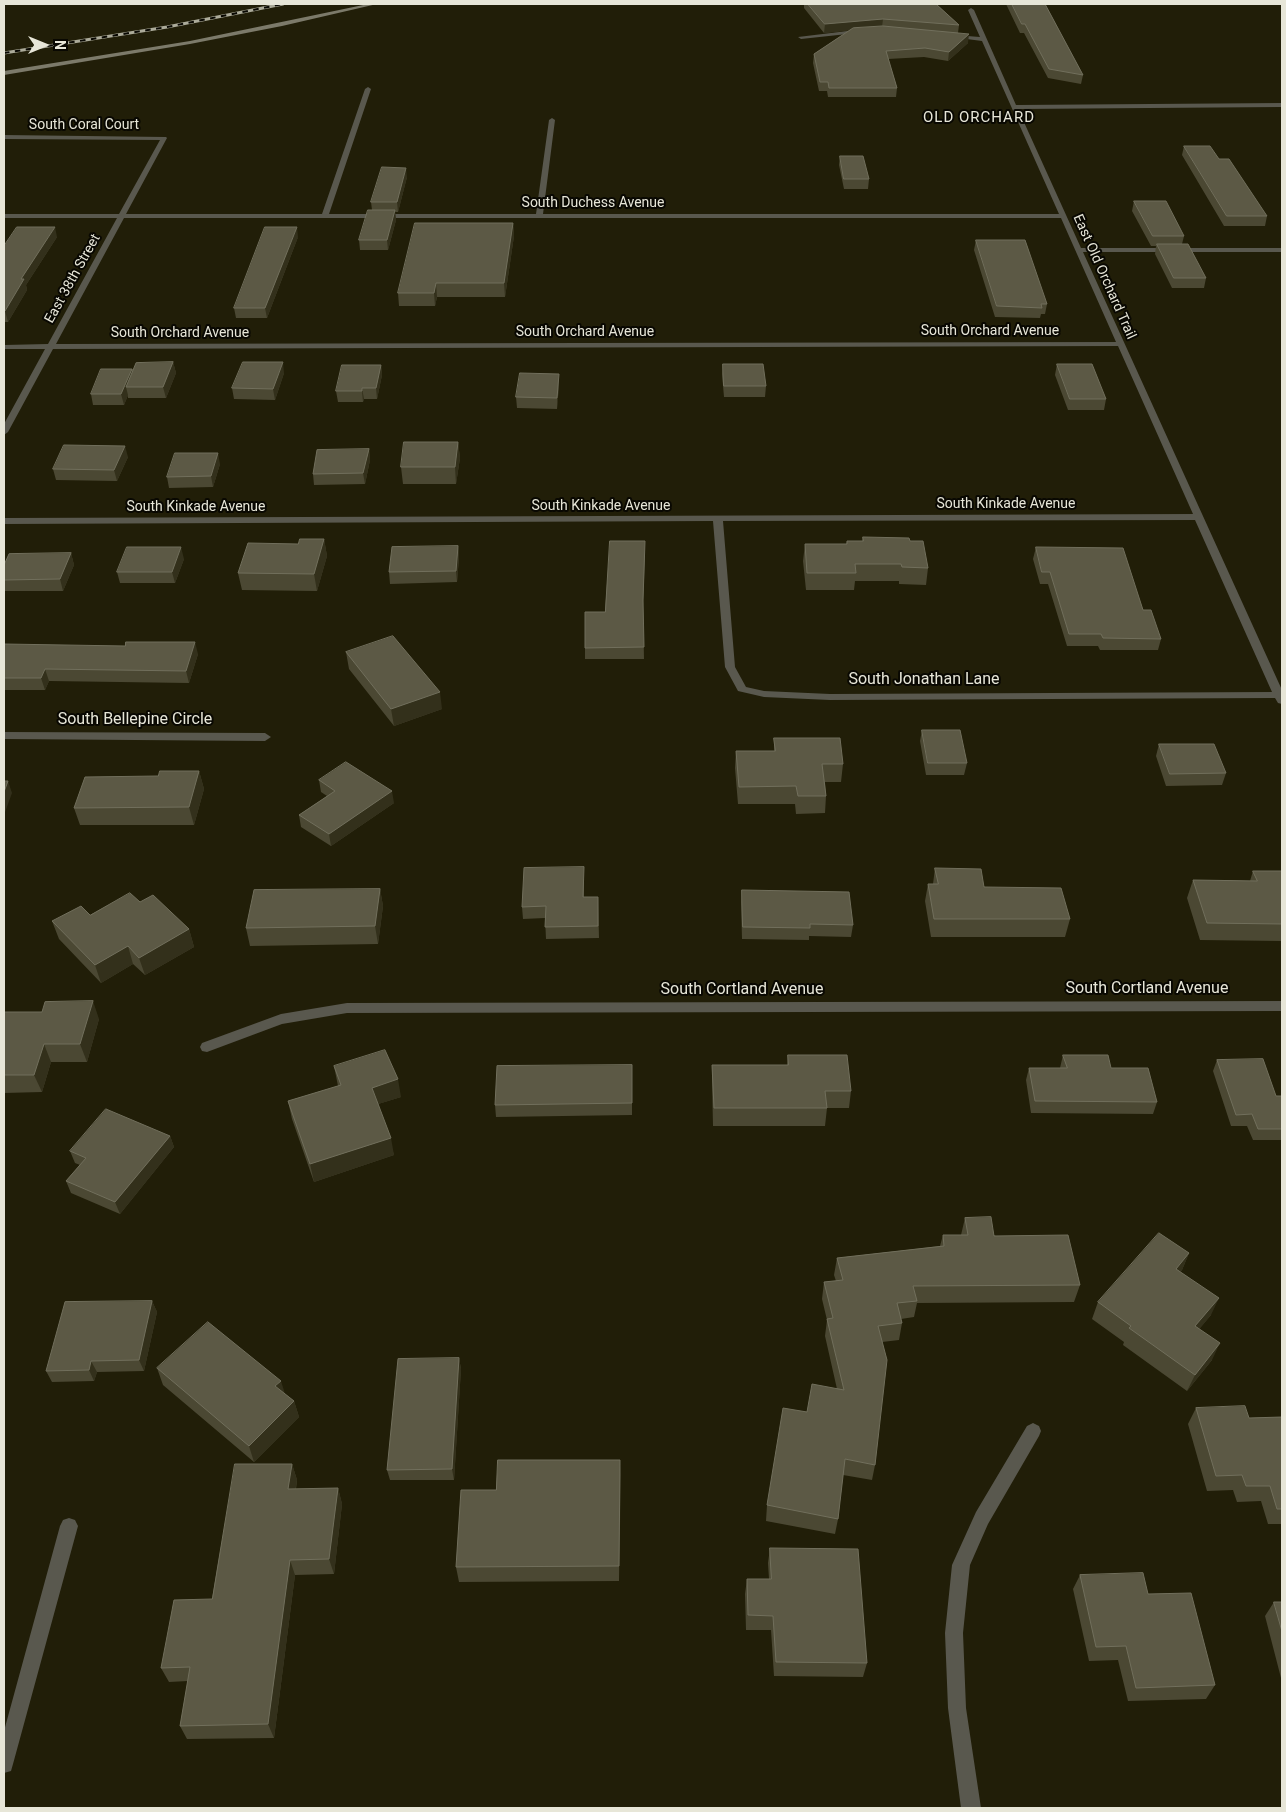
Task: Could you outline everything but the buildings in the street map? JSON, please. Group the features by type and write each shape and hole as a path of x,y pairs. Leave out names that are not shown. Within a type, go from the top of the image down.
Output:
{"main road":[{"path":"4,73 174,46 374,4"}],"street":[{"name":"East Old Orchard Trail","path":"971,10 1281,698"},
{"path":"801,37 875,31"},
{"path":"948,36 984,39"},
{"path":"325,215 368,90"},
{"path":"1014,107 1282,105"},
{"path":"539,216 552,120"},
{"name":"South Coral Court","path":"4,137 164,138"},
{"name":"East 38th Street","path":"4,432 164,138"},
{"name":"South Duchess Avenue","path":"4,216 1063,216"},
{"path":"1078,250 1282,250"},
{"name":"South Orchard Avenue","path":"4,347 1121,344"},
{"name":"South Kinkade Avenue","path":"4,521 1199,517"},
{"name":"South Jonathan Lane","path":"718,520 730,667 742,689 764,694 830,697 1281,698"},
{"name":"South Bellepine Circle","path":"4,736 265,738"},
{"name":"South Cortland Avenue","path":"207,1047 281,1019 347,1008 1282,1006"},
{"path":"971,1808 957,1708 954,1633 961,1565 982,1518 1033,1431"},
{"path":"4,1764 69,1526"}],"railway":[{"path":"4,53 167,27 283,4"}],"district":[{"name":"OLD ORCHARD","path":"979,118"}]}
